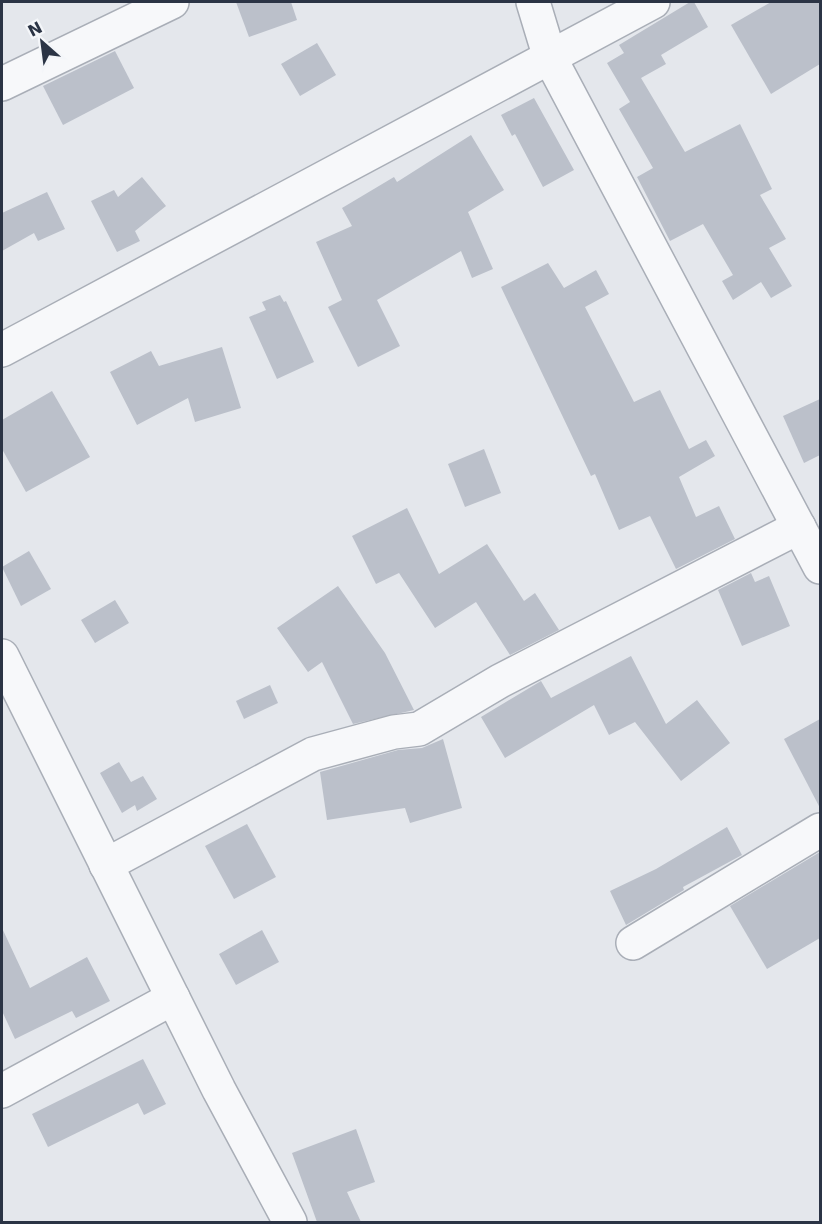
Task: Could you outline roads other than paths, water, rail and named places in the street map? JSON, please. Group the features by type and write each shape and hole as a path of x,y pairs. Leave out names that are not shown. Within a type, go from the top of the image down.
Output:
{"street":[{"path":"2,84 172,2"},
{"path":"533,2 550,58 820,567"},
{"path":"2,350 653,2"},
{"path":"106,865 314,754 394,732 419,729 500,681 799,527"},
{"path":"3,665 290,1222"},
{"path":"633,943 820,830"},
{"path":"2,1091 173,998"}]}
